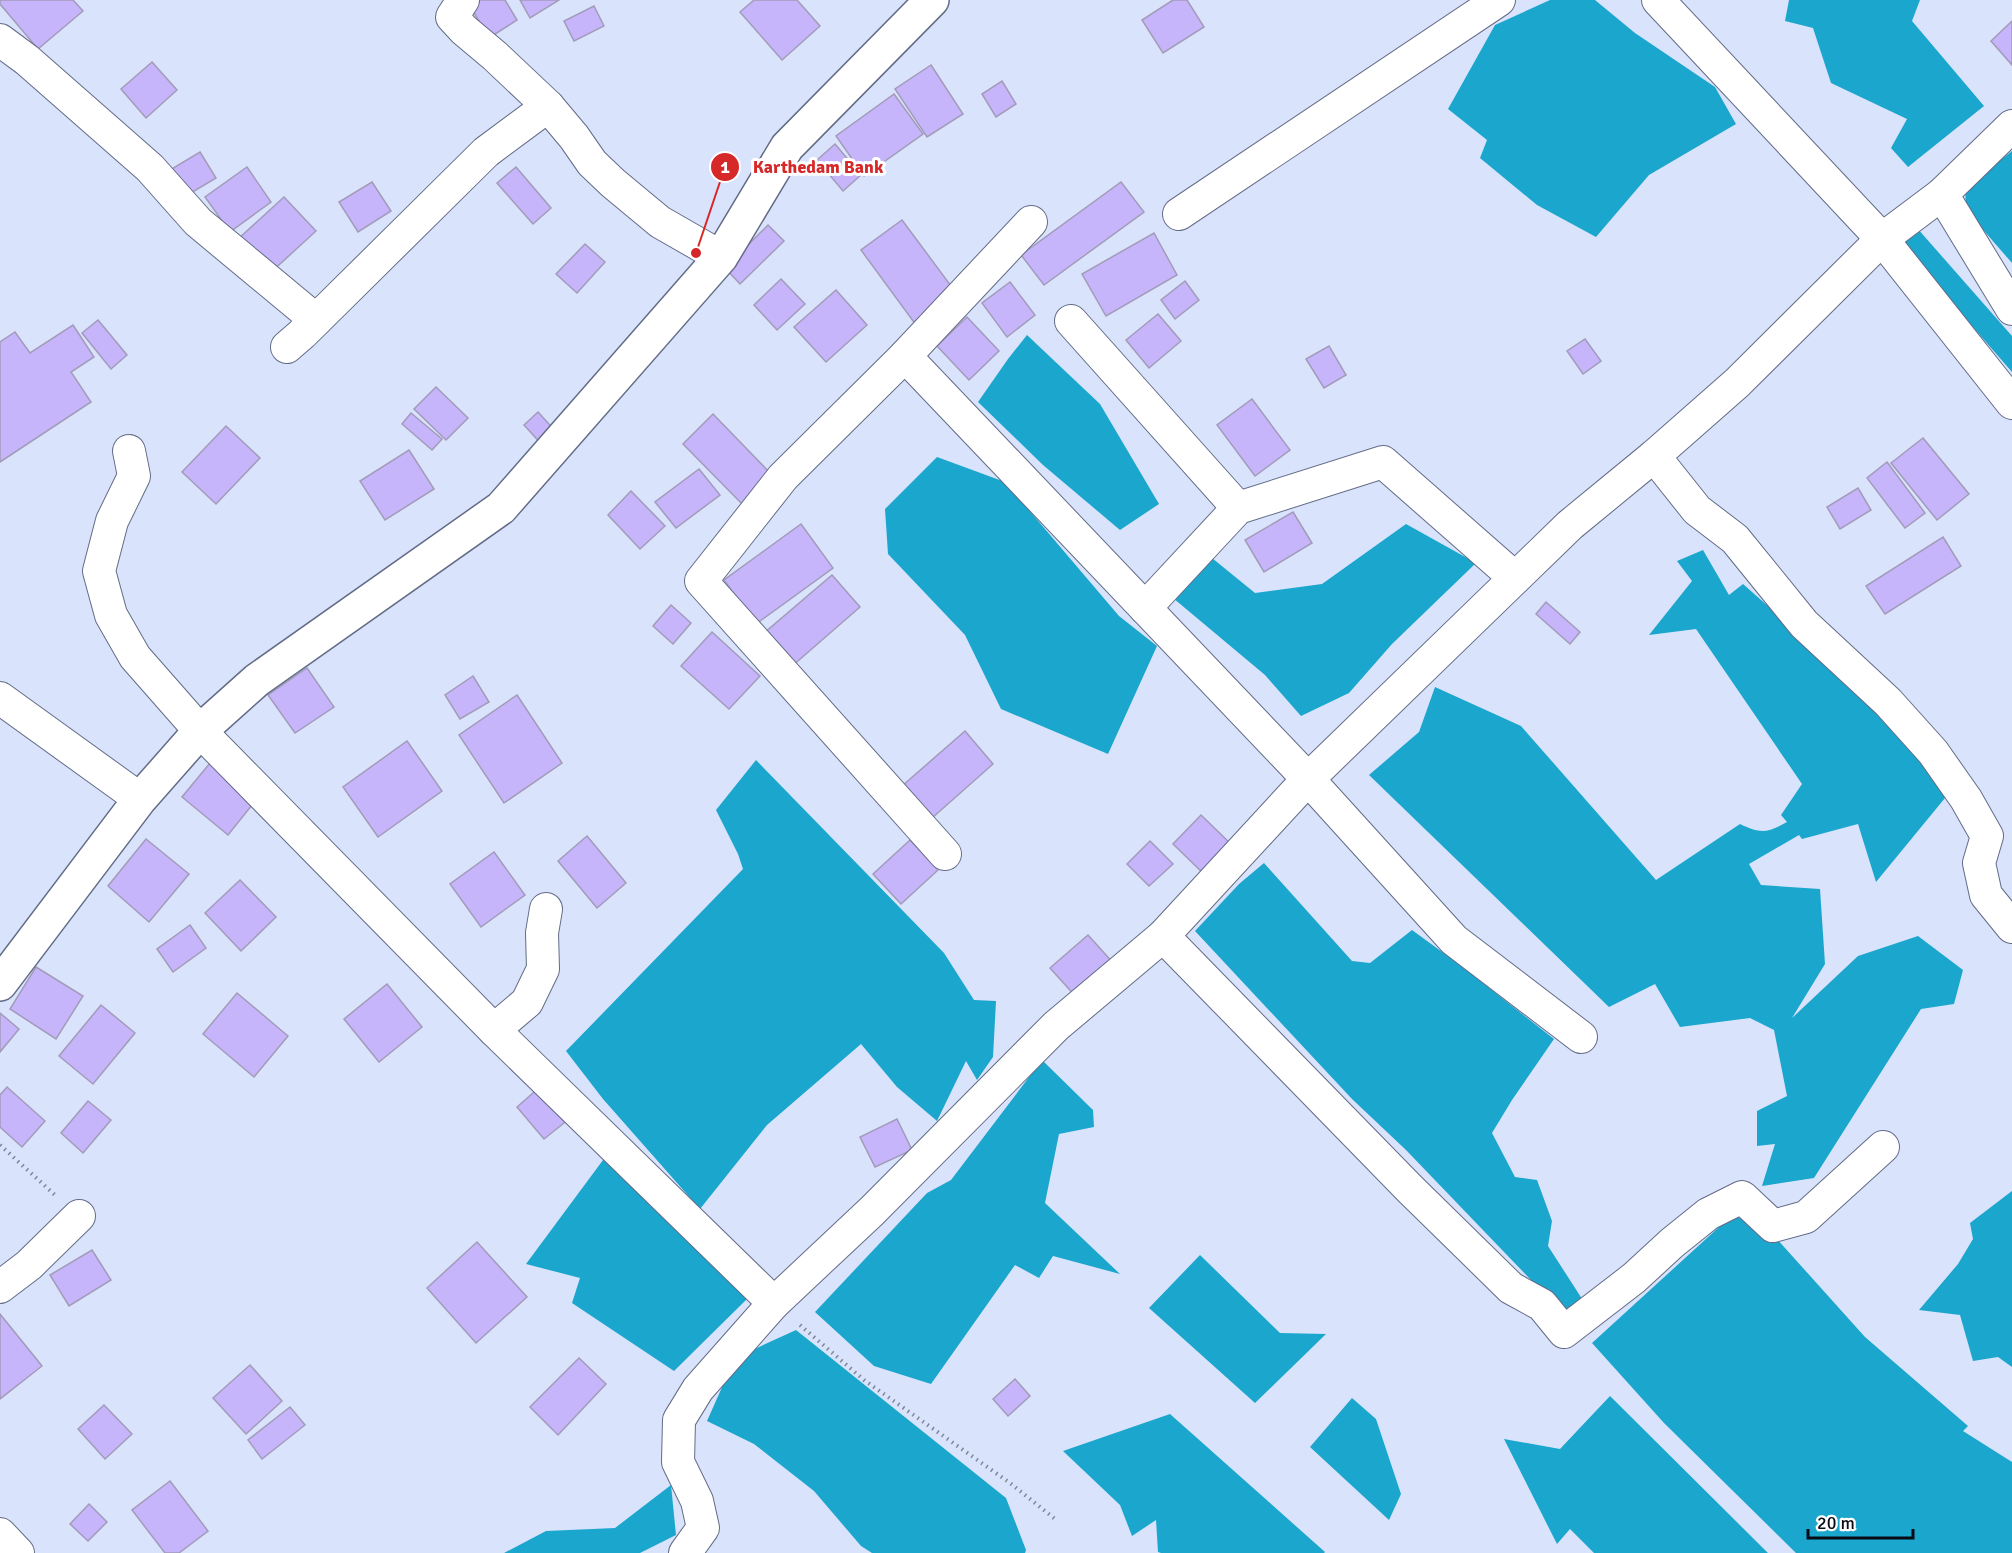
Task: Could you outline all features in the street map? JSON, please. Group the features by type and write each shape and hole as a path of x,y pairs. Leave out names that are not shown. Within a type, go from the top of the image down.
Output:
{"main road":[{"path":"0,984 140,800 200,731 257,680 501,508 721,257 787,147 932,0"}],"street":[{"path":"463,0 452,17 548,106 592,163 660,222 721,257"},
{"path":"1179,214 1499,0"},
{"path":"1658,0 1882,239 2012,403"},
{"path":"0,40 27,60 150,168 198,222 316,320"},
{"path":"287,347 486,152 548,106"},
{"path":"685,1553 703,1528 697,1501 678,1462 680,1420 698,1389 774,1303 872,1211 1056,1026 1163,936 1308,779 1570,525 1654,456 1737,383 1882,239 1942,194 2012,126"},
{"path":"1942,194 2012,309"},
{"path":"945,854 701,581 783,477 905,356 1031,222"},
{"path":"1071,321 1238,508"},
{"path":"905,356 1308,779 1454,940 1581,1037"},
{"path":"129,450 134,476 112,521 99,571 111,615 135,657 200,731 494,1030 774,1303"},
{"path":"1654,456 1697,510 1735,539 1804,624 1888,702 1933,752 1966,799 1987,836 1979,863 1986,895 2012,927"},
{"path":"1145,608 1238,508 1383,462 1515,578"},
{"path":"0,698 140,800"},
{"path":"494,1030 527,1002 543,969 542,933 546,909"},
{"path":"1163,936 1410,1189 1511,1288 1542,1305 1564,1332 1634,1278 1708,1214 1742,1197 1773,1226 1806,1217 1883,1147"},
{"path":"0,1287 29,1265 80,1216"},
{"path":"0,1534 18,1553"}],"path":[{"path":"0,1145 80,1216"},
{"path":"774,1303 864,1380 1010,1483 1055,1519"}],"water":[{"path":"1550,0 1595,0 1635,33 1715,87 1736,124 1649,175 1596,237 1537,205 1480,158 1487,140 1448,109 1495,25"},
{"path":"1789,0 1920,0 1912,21 1984,106 1908,167 1891,148 1907,119 1831,83 1813,28 1785,21"},
{"path":"2012,151 2012,263 1965,209 1966,182 1974,181"},
{"path":"1910,220 2012,336 2012,372 1890,232"},
{"path":"1027,335 1100,404 1159,504 1120,530 1043,465 978,402"},
{"path":"937,457 1005,482 1119,616 1157,646 1108,754 1001,709 965,635 888,554 885,509"},
{"path":"1406,524 1476,563 1392,644 1349,693 1301,716 1265,675 1173,598 1212,558 1255,593 1322,584"},
{"path":"1703,550 1729,595 1743,584 1933,752 1945,798 1876,882 1858,824 1802,839 1799,835 1749,864 1761,885 1820,889 1825,964 1792,1018 1858,956 1918,936 1963,970 1954,1004 1921,1009 1814,1178 1762,1186 1775,1144 1757,1146 1757,1111 1787,1096 1774,1030 1750,1018 1680,1027 1655,984 1609,1007 1369,775 1419,732 1435,687 1521,726 1656,880 1740,824 1764,831 1787,822 1781,815 1802,784 1696,629 1649,635 1692,581 1677,561"},
{"path":"756,760 944,953 974,1000 996,1001 993,1057 977,1080 966,1061 937,1121 897,1087 861,1044 767,1125 700,1209 603,1099 566,1051 743,869 716,810"},
{"path":"1264,863 1352,961 1370,963 1412,930 1554,1039 1492,1133 1515,1177 1537,1180 1552,1221 1548,1246 1586,1305 1573,1320 1530,1279 1406,1150 1352,1099 1195,931 1239,884"},
{"path":"1042,1060 1093,1110 1094,1127 1059,1134 1045,1203 1120,1274 1053,1256 1039,1278 1015,1265 931,1384 874,1366 815,1312 927,1193 951,1180"},
{"path":"606,1156 747,1299 674,1371 572,1303 580,1278 526,1264"},
{"path":"2012,1191 2012,1367 1998,1357 1973,1361 1960,1315 1919,1310 1958,1264 1973,1239 1970,1223"},
{"path":"1730,1217 1759,1219 1865,1337 1968,1426 1963,1431 2012,1462 2012,1553 1796,1553 1664,1423 1592,1343"},
{"path":"1200,1255 1280,1333 1326,1334 1255,1403 1149,1308"},
{"path":"796,1330 1006,1498 1026,1550 1025,1553 872,1553 861,1546 814,1491 754,1444 707,1421 735,1358"},
{"path":"1610,1396 1768,1553 1594,1553 1570,1529 1557,1544 1504,1439 1560,1449"},
{"path":"1352,1398 1376,1419 1401,1494 1389,1520 1310,1447"},
{"path":"1170,1414 1325,1552 1161,1553 1158,1552 1156,1520 1132,1536 1120,1505 1063,1451"},
{"path":"671,1485 676,1535 640,1553 504,1553 546,1531 615,1528"}],"building":[{"path":"0,0 73,0 83,11 38,49 0,4"},
{"path":"479,0 505,0 517,20 489,38 470,6"},
{"path":"520,0 559,0 530,18"},
{"path":"754,0 797,0 820,26 782,60 740,12"},
{"path":"1173,0 1187,0 1204,27 1163,53 1142,20"},
{"path":"594,6 604,26 574,41 564,21"},
{"path":"2012,21 2012,65 1991,41"},
{"path":"152,62 177,90 146,118 121,89"},
{"path":"931,65 963,114 927,137 895,89"},
{"path":"1002,81 1016,104 996,117 982,94"},
{"path":"894,94 923,134 864,176 836,136"},
{"path":"835,144 861,175 843,191 817,160"},
{"path":"200,152 216,178 186,196 170,170"},
{"path":"247,167 271,202 230,232 205,197"},
{"path":"516,167 551,208 533,224 497,183"},
{"path":"372,182 391,211 358,232 339,202"},
{"path":"1121,182 1144,212 1044,285 1021,255"},
{"path":"284,197 316,231 268,275 237,240"},
{"path":"902,220 957,294 916,325 861,250"},
{"path":"768,225 784,241 740,284 725,268"},
{"path":"1154,233 1177,275 1106,316 1082,274"},
{"path":"585,244 605,262 577,293 556,274"},
{"path":"781,279 805,304 777,330 754,305"},
{"path":"1185,281 1199,300 1175,319 1161,300"},
{"path":"1010,282 1035,315 1007,337 982,303"},
{"path":"836,290 867,325 826,362 794,327"},
{"path":"1158,314 1181,341 1149,368 1126,340"},
{"path":"967,317 999,351 969,380 937,346"},
{"path":"98,320 127,355 111,369 82,333"},
{"path":"73,325 94,357 71,372 91,402 0,462 0,342 15,332 30,353"},
{"path":"1585,339 1601,361 1583,374 1567,351"},
{"path":"1329,346 1346,375 1324,388 1306,359"},
{"path":"436,387 468,418 446,440 414,409"},
{"path":"1252,399 1290,450 1255,476 1217,425"},
{"path":"538,412 558,434 544,447 524,425"},
{"path":"411,413 442,439 432,450 402,424"},
{"path":"713,414 775,478 745,507 683,444"},
{"path":"226,426 260,458 216,504 182,472"},
{"path":"1923,438 1969,494 1937,520 1891,463"},
{"path":"409,450 434,489 385,520 360,481"},
{"path":"1887,462 1925,513 1905,528 1867,478"},
{"path":"699,469 720,495 676,528 655,502"},
{"path":"1858,488 1871,510 1840,529 1827,507"},
{"path":"631,491 665,526 640,549 608,515"},
{"path":"1293,512 1312,543 1264,572 1245,540"},
{"path":"801,524 833,568 756,624 724,580"},
{"path":"1943,537 1961,566 1885,614 1866,586"},
{"path":"832,575 860,607 791,667 763,634"},
{"path":"1546,602 1580,632 1570,644 1536,614"},
{"path":"671,605 691,623 673,644 653,626"},
{"path":"712,632 760,676 729,709 681,666"},
{"path":"307,668 334,707 295,733 268,695"},
{"path":"473,676 489,702 460,719 445,695"},
{"path":"517,695 562,763 504,803 459,735"},
{"path":"965,731 993,764 923,826 894,793"},
{"path":"407,741 442,791 378,837 343,787"},
{"path":"215,757 260,795 228,835 182,797"},
{"path":"1201,815 1234,847 1206,876 1173,844"},
{"path":"587,836 626,883 597,908 558,861"},
{"path":"146,839 189,874 149,922 108,886"},
{"path":"910,840 938,870 901,904 873,874"},
{"path":"1150,841 1173,864 1149,886 1127,864"},
{"path":"494,852 525,895 481,927 450,884"},
{"path":"240,880 276,917 241,951 205,913"},
{"path":"190,925 206,948 173,972 157,949"},
{"path":"1088,935 1115,965 1077,998 1050,968"},
{"path":"36,967 83,996 56,1039 10,1009"},
{"path":"387,984 422,1027 379,1062 344,1019"},
{"path":"237,993 288,1036 254,1077 203,1034"},
{"path":"101,1005 135,1033 93,1084 59,1056"},
{"path":"0,1013 19,1029 0,1052"},
{"path":"541,1086 569,1119 544,1139 517,1107"},
{"path":"7,1087 45,1121 22,1147 0,1127 0,1095"},
{"path":"88,1101 111,1120 83,1153 61,1133"},
{"path":"897,1119 912,1150 875,1167 860,1137"},
{"path":"477,1242 527,1297 476,1343 427,1288"},
{"path":"92,1250 111,1280 69,1306 50,1275"},
{"path":"0,1314 42,1366 0,1399"},
{"path":"579,1358 606,1384 558,1435 530,1407"},
{"path":"250,1365 282,1401 246,1434 213,1398"},
{"path":"1015,1379 1030,1396 1008,1416 993,1399"},
{"path":"104,1405 132,1434 105,1459 78,1429"},
{"path":"290,1407 305,1425 262,1459 248,1440"},
{"path":"170,1481 208,1531 179,1553 165,1553 132,1510"},
{"path":"89,1504 107,1522 88,1541 70,1524"}],"place":[{"name":"Karthedam Bank","path":"696,253"}]}
